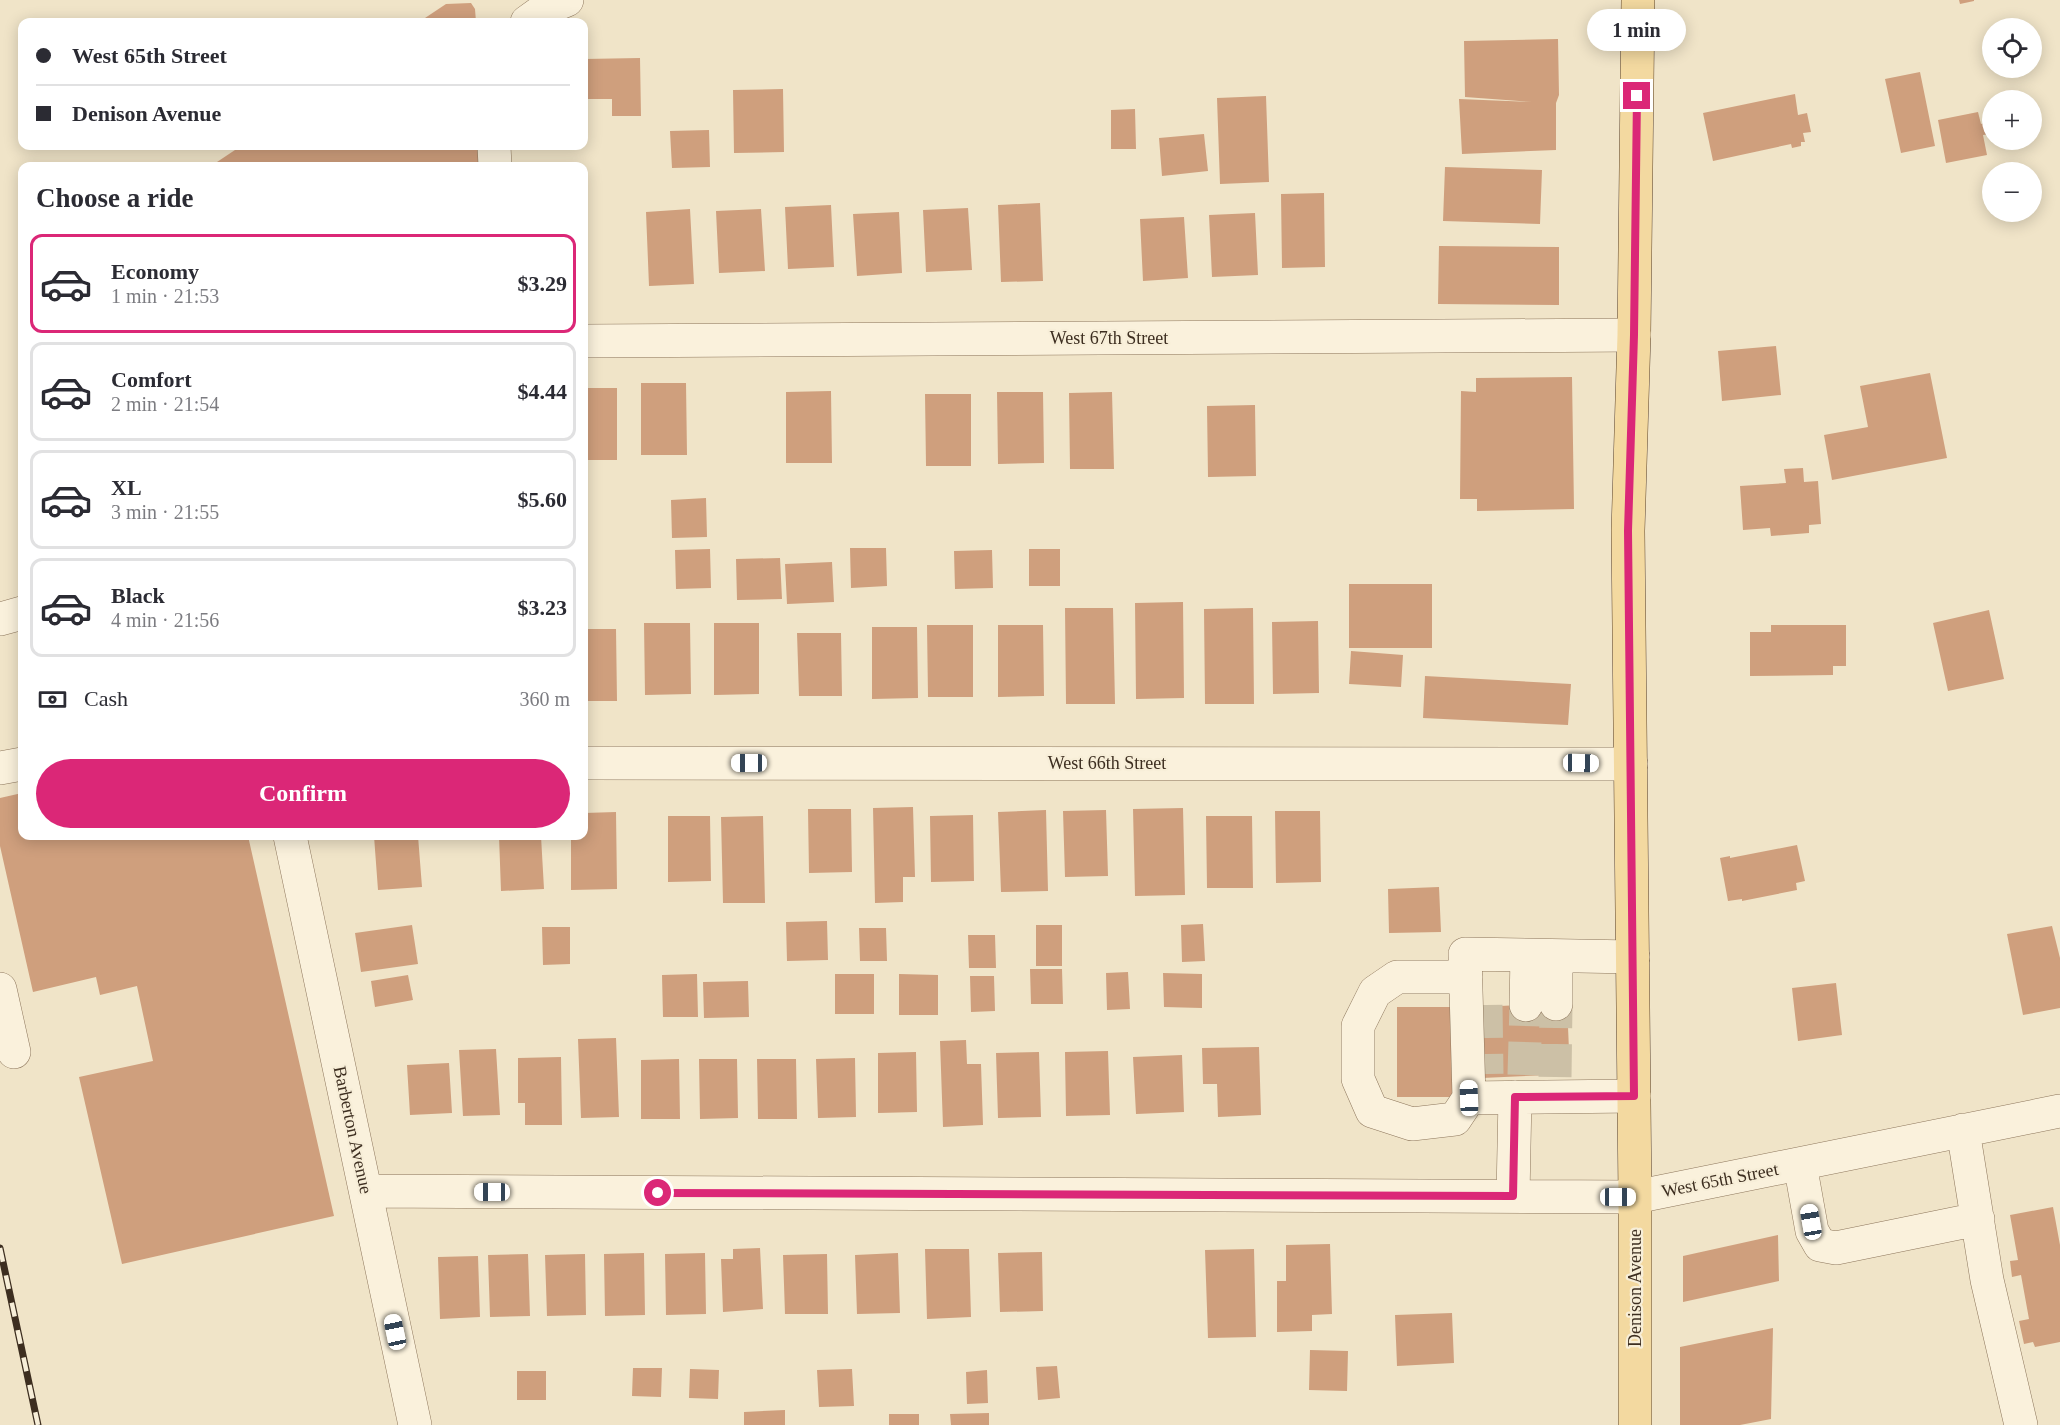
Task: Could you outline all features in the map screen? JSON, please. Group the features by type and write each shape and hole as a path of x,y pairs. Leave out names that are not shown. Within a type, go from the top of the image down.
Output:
{"main road":[{"name":"Denison Avenue","path":"1635,1425 1628,531 1634,335 1638,0"}],"street":[{"path":"533,18 546,9 567,0"},
{"name":"West 67th Street","path":"588,341 1634,335"},
{"path":"0,619 18,614"},
{"name":"West 66th Street","path":"588,763 1631,764"},
{"path":"0,768 18,765"},
{"name":"Barberton Avenue","path":"291,840 415,1425"},
{"path":"1633,957 1542,956 1397,977 1375,992 1358,1026 1358,1079 1372,1111 1412,1124 1455,1119 1515,1089 1634,1096"},
{"path":"1541,1005 1542,956"},
{"path":"1475,966 1486,1005"},
{"path":"1475,966 1515,1089 1513,1196"},
{"path":"0,989 14,1052"},
{"name":"West 65th Street","path":"366,1191 1635,1197 2060,1111"},
{"path":"1963,1131 1987,1280 2021,1425"},
{"path":"1800,1164 1812,1231 1820,1245 1836,1248 1978,1219"}],"building":[{"path":"1959,0 1974,0 1974,1 1960,4"},
{"path":"471,3 475,9 476,18 425,18 446,4"},
{"path":"1558,39 1559,95 1556,103 1556,150 1462,154 1459,99 1532,102 1465,97 1464,41"},
{"path":"640,58 641,116 612,116 612,99 588,99 588,59"},
{"path":"1920,72 1935,146 1901,153 1885,79"},
{"path":"783,89 784,152 734,153 733,90"},
{"path":"1795,94 1798,115 1807,113 1811,132 1803,133 1805,142 1801,142 1801,146 1792,148 1791,144 1713,161 1703,113"},
{"path":"1266,96 1269,182 1220,184 1217,98"},
{"path":"1135,109 1136,149 1111,149 1111,110"},
{"path":"1978,112 1982,124 1982,150 1986,150 1987,155 1946,163 1938,120"},
{"path":"709,130 710,167 672,168 670,131"},
{"path":"1204,134 1208,171 1162,176 1159,138"},
{"path":"235,150 484,150 485,162 217,162"},
{"path":"1445,167 1542,170 1540,224 1443,221"},
{"path":"1324,193 1325,267 1282,268 1281,194"},
{"path":"1040,203 1043,281 1001,282 998,205"},
{"path":"831,205 834,267 788,269 785,207"},
{"path":"968,208 972,270 926,272 923,210"},
{"path":"690,209 694,284 649,286 646,212"},
{"path":"761,209 765,271 719,273 716,211"},
{"path":"899,212 902,273 857,276 853,214"},
{"path":"1255,213 1258,275 1212,277 1209,215"},
{"path":"1184,217 1188,278 1143,281 1140,219"},
{"path":"1439,246 1559,247 1559,305 1438,304"},
{"path":"1776,346 1781,395 1722,401 1718,351"},
{"path":"1930,373 1947,458 1832,480 1824,435 1868,427 1860,386"},
{"path":"1572,377 1574,509 1477,511 1477,499 1460,499 1461,391 1476,392 1476,378"},
{"path":"641,383 686,383 687,455 641,455"},
{"path":"588,388 617,388 617,460 588,460"},
{"path":"831,391 832,463 786,463 786,392"},
{"path":"997,392 1043,392 1044,463 998,464"},
{"path":"1112,392 1114,469 1070,469 1069,393"},
{"path":"925,394 971,394 971,466 926,466"},
{"path":"1255,405 1256,476 1208,477 1207,406"},
{"path":"1803,468 1804,482 1818,481 1821,524 1809,525 1809,533 1771,536 1770,528 1743,530 1740,486 1786,483 1784,469"},
{"path":"706,498 707,537 672,538 671,500"},
{"path":"850,548 886,548 887,586 851,588"},
{"path":"710,549 711,588 676,589 675,550"},
{"path":"1029,549 1060,549 1060,586 1029,586"},
{"path":"992,550 993,588 955,589 954,551"},
{"path":"780,558 782,599 737,600 736,559"},
{"path":"832,562 834,602 787,604 785,564"},
{"path":"1349,584 1432,584 1432,648 1349,648"},
{"path":"1183,602 1184,698 1136,699 1135,603"},
{"path":"1065,608 1113,608 1115,704 1066,704"},
{"path":"1253,608 1254,704 1205,704 1204,609"},
{"path":"1989,610 2004,679 1948,691 1933,623"},
{"path":"1318,621 1319,693 1273,694 1272,622"},
{"path":"644,623 690,623 691,694 645,695"},
{"path":"714,623 759,623 759,694 714,695"},
{"path":"927,625 973,625 973,697 928,697"},
{"path":"998,625 1043,625 1044,696 998,697"},
{"path":"1771,625 1846,625 1846,666 1833,666 1833,675 1750,676 1750,632 1771,632"},
{"path":"872,627 917,627 918,698 872,699"},
{"path":"588,629 616,629 617,701 588,701"},
{"path":"797,633 841,633 842,696 799,696"},
{"path":"1351,651 1403,655 1401,687 1349,684"},
{"path":"1425,676 1571,684 1568,725 1423,718"},
{"path":"18,794 18,840 249,840 334,1216 122,1264 79,1077 153,1061 137,986 100,995 96,977 33,992 0,846 0,798"},
{"path":"913,807 915,877 903,877 903,902 875,903 873,808"},
{"path":"1183,808 1185,895 1135,896 1133,809"},
{"path":"808,809 851,809 852,872 809,873"},
{"path":"1046,810 1048,891 1001,892 998,812"},
{"path":"1106,810 1108,876 1065,877 1063,811"},
{"path":"1275,811 1320,811 1321,882 1276,883"},
{"path":"616,812 617,889 571,890 571,840 588,840 588,813"},
{"path":"973,815 974,881 931,882 930,816"},
{"path":"668,816 710,816 711,881 668,882"},
{"path":"763,816 765,903 723,903 721,817"},
{"path":"1206,816 1252,816 1253,888 1207,888"},
{"path":"374,840 418,840 422,887 378,890"},
{"path":"499,840 541,840 544,889 501,891"},
{"path":"1797,845 1805,881 1796,883 1797,890 1742,901 1742,899 1728,901 1720,858"},
{"path":"1439,887 1441,932 1389,933 1388,889"},
{"path":"827,921 828,960 787,961 786,922"},
{"path":"1203,924 1205,961 1182,962 1181,925"},
{"path":"412,925 418,964 361,972 355,933"},
{"path":"1036,925 1062,925 1062,966 1036,966"},
{"path":"2052,926 2060,958 2060,1008 2023,1015 2007,934"},
{"path":"542,927 570,927 570,964 543,965"},
{"path":"859,928 886,928 887,961 860,961"},
{"path":"968,935 995,935 996,968 969,968"},
{"path":"1030,969 1062,969 1063,1004 1031,1004"},
{"path":"1128,972 1130,1009 1107,1010 1106,973"},
{"path":"1163,973 1202,974 1202,1008 1164,1007"},
{"path":"697,974 698,1017 663,1017 662,975"},
{"path":"835,974 874,974 874,1014 835,1014"},
{"path":"899,974 938,975 938,1015 899,1015"},
{"path":"408,975 413,1000 375,1007 371,981"},
{"path":"970,976 994,976 995,1011 971,1012"},
{"path":"748,981 749,1017 704,1018 703,982"},
{"path":"1836,983 1842,1035 1798,1041 1792,988"},
{"path":"1567,1003 1570,1074 1482,1078 1479,1007"},
{"path":"1397,1007 1454,1007 1455,1097 1397,1097"},
{"path":"616,1038 619,1117 581,1118 578,1039"},
{"path":"966,1040 967,1064 981,1064 983,1125 943,1127 940,1041"},
{"path":"1259,1047 1261,1115 1218,1117 1217,1084 1203,1084 1202,1048"},
{"path":"496,1049 500,1115 463,1116 459,1050"},
{"path":"1108,1051 1110,1115 1066,1116 1065,1052"},
{"path":"916,1052 917,1112 878,1113 878,1053"},
{"path":"1039,1052 1041,1117 998,1118 996,1053"},
{"path":"1182,1055 1184,1112 1136,1114 1133,1057"},
{"path":"561,1057 562,1125 525,1125 525,1103 518,1103 518,1058"},
{"path":"855,1058 856,1117 818,1118 816,1059"},
{"path":"679,1059 680,1119 641,1119 641,1060"},
{"path":"699,1059 737,1059 738,1118 700,1119"},
{"path":"757,1059 796,1059 797,1119 758,1119"},
{"path":"449,1063 452,1113 410,1115 407,1065"},
{"path":"2053,1207 2060,1245 2060,1342 2035,1347 2033,1342 2024,1344 2019,1321 2029,1319 2021,1275 2012,1277 2010,1261 2018,1260 2010,1215"},
{"path":"1778,1235 1779,1281 1683,1302 1683,1256"},
{"path":"1330,1244 1332,1314 1312,1315 1312,1331 1277,1332 1277,1281 1286,1281 1286,1245"},
{"path":"760,1248 763,1309 723,1312 721,1259 733,1259 733,1249"},
{"path":"925,1249 969,1249 971,1317 927,1319"},
{"path":"1254,1249 1256,1337 1208,1338 1205,1250"},
{"path":"1042,1252 1043,1311 1000,1312 998,1253"},
{"path":"644,1253 645,1315 605,1316 604,1254"},
{"path":"705,1253 706,1314 666,1315 665,1254"},
{"path":"898,1253 900,1313 857,1314 855,1255"},
{"path":"528,1254 530,1316 490,1317 488,1255"},
{"path":"585,1254 586,1315 547,1316 545,1255"},
{"path":"827,1254 828,1314 785,1314 783,1255"},
{"path":"478,1256 480,1317 440,1319 438,1257"},
{"path":"1452,1313 1454,1363 1397,1366 1395,1315"},
{"path":"1773,1328 1771,1419 1740,1425 1680,1425 1680,1347"},
{"path":"1310,1350 1348,1351 1347,1391 1309,1390"},
{"path":"1057,1366 1060,1398 1038,1400 1036,1367"},
{"path":"633,1368 662,1368 661,1397 632,1396"},
{"path":"690,1369 719,1370 718,1399 689,1398"},
{"path":"852,1369 854,1406 819,1407 817,1370"},
{"path":"987,1370 988,1403 967,1404 966,1372"},
{"path":"517,1371 546,1371 546,1400 517,1400"},
{"path":"785,1410 785,1425 744,1425 744,1412"},
{"path":"989,1413 989,1425 951,1425 950,1414"},
{"path":"889,1414 919,1414 919,1425 889,1425"}],"tunnel":[{"path":"1555,1077 1556,1004"},
{"path":"1486,1005 1487,1074"},
{"path":"1524,1075 1526,1005"}],"railway":[{"path":"0,1248 38,1425"}],"route":[{"path":"658,1193 1513,1196 1515,1097 1634,1096 1628,531 1634,335 1637,96"}]}
